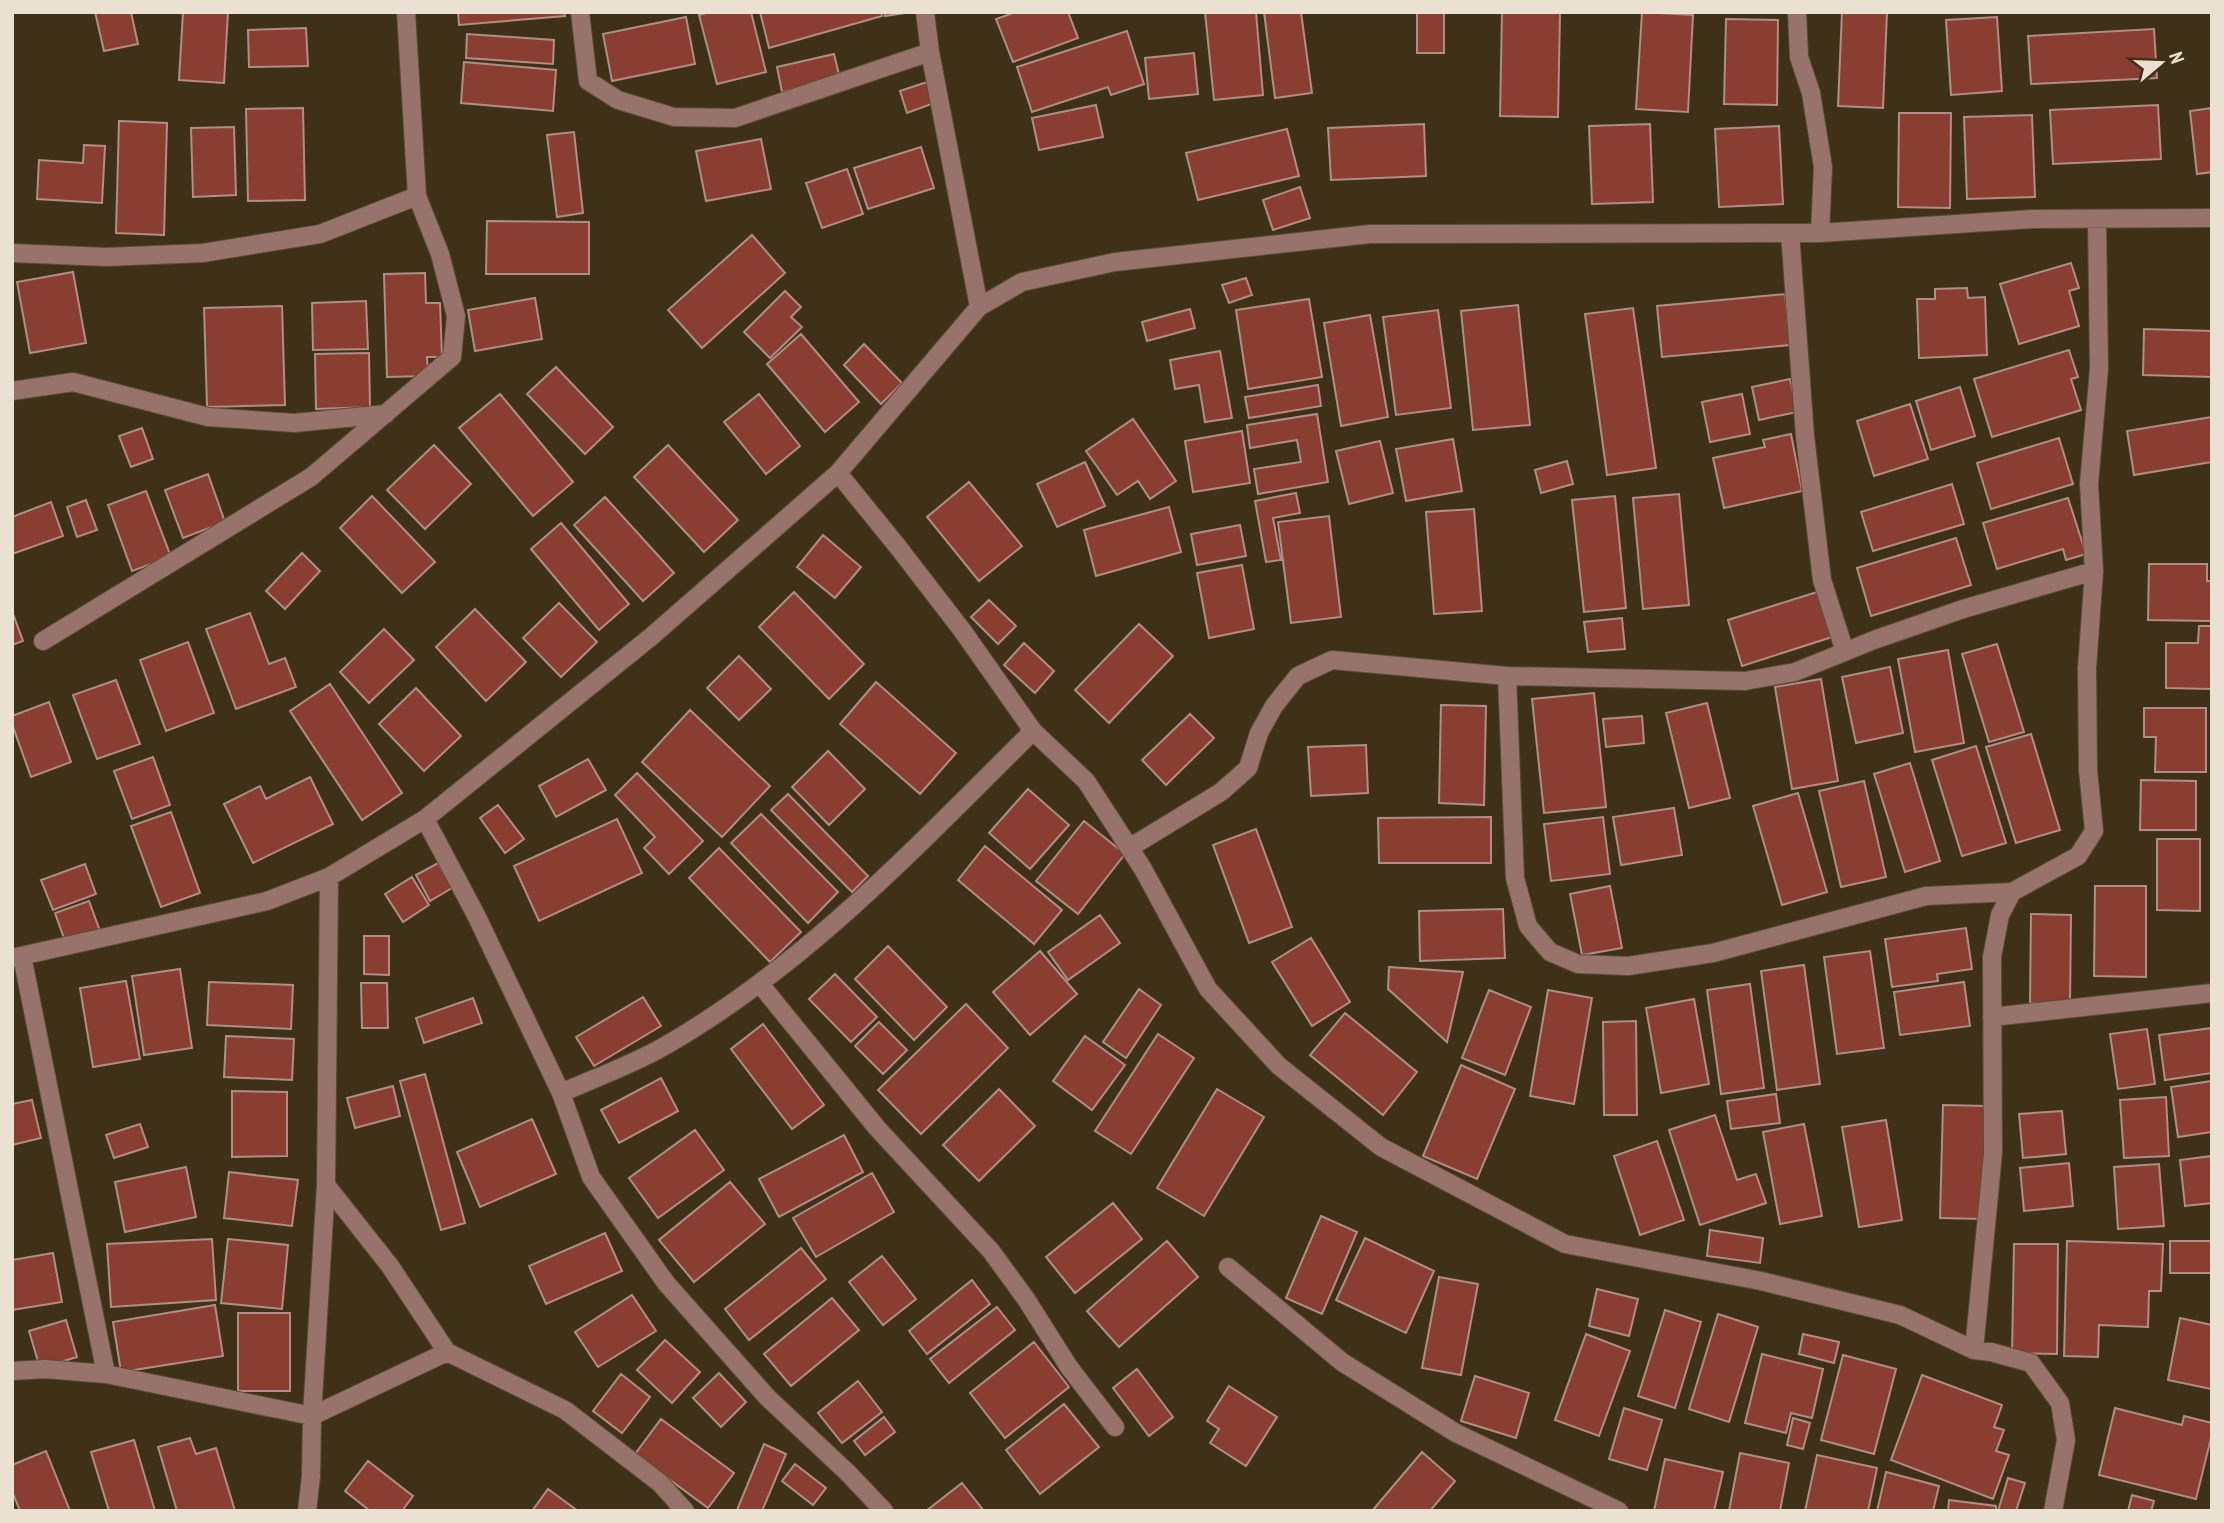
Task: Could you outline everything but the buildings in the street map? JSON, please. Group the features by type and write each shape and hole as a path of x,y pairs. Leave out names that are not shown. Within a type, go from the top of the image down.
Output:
{"street":[{"path":"43,641 312,477 452,358 456,316 440,254 417,196 406,12"},
{"path":"580,12 588,81 618,100 674,117 735,118 930,51"},
{"path":"925,12 930,51 979,307"},
{"path":"1797,12 1800,57 1811,93 1823,167 1820,233"},
{"path":"12,253 106,257 203,253 320,234 417,196"},
{"path":"106,1374 17,957 267,901 329,877 425,818 652,636 838,473 979,307 1022,282 1115,261 1370,234 1820,233 2032,219 2212,218"},
{"path":"1507,676 1515,878 1528,926 1550,952 1578,964 1628,966 1713,953 1926,896 2012,892 2078,856 2094,831 2088,770 2087,668 2094,571 2089,484 2099,369 2097,220"},
{"path":"1790,233 1805,436 1822,580 1845,652"},
{"path":"12,391 73,382 208,417 294,423 386,414"},
{"path":"838,473 914,568 1033,731 1086,780 1143,869 1208,989 1279,1066 1381,1147 1565,1244 1761,1281 1900,1315 1974,1350 2031,1363 2060,1404 2066,1440 2053,1511"},
{"path":"1129,848 1221,792 1248,768 1259,733 1274,706 1298,676 1332,660 1507,676 1745,681 1795,671 1962,609 2094,571"},
{"path":"561,1093 662,1048 760,984 823,934 1033,731"},
{"path":"425,818 476,915 561,1093 592,1177 666,1283 767,1397 849,1473 884,1511"},
{"path":"307,1511 326,1185 329,877"},
{"path":"1974,1350 1993,1153 1992,957 2000,915 2012,892"},
{"path":"760,984 877,1128 991,1251 1026,1299 1069,1367 1115,1427"},
{"path":"1992,1017 2212,993"},
{"path":"326,1185 390,1266 447,1352 565,1410 660,1483 685,1511"},
{"path":"1228,1267 1342,1362 1456,1433 1619,1511"},
{"path":"12,1371 106,1374 312,1416 447,1352"}]}
